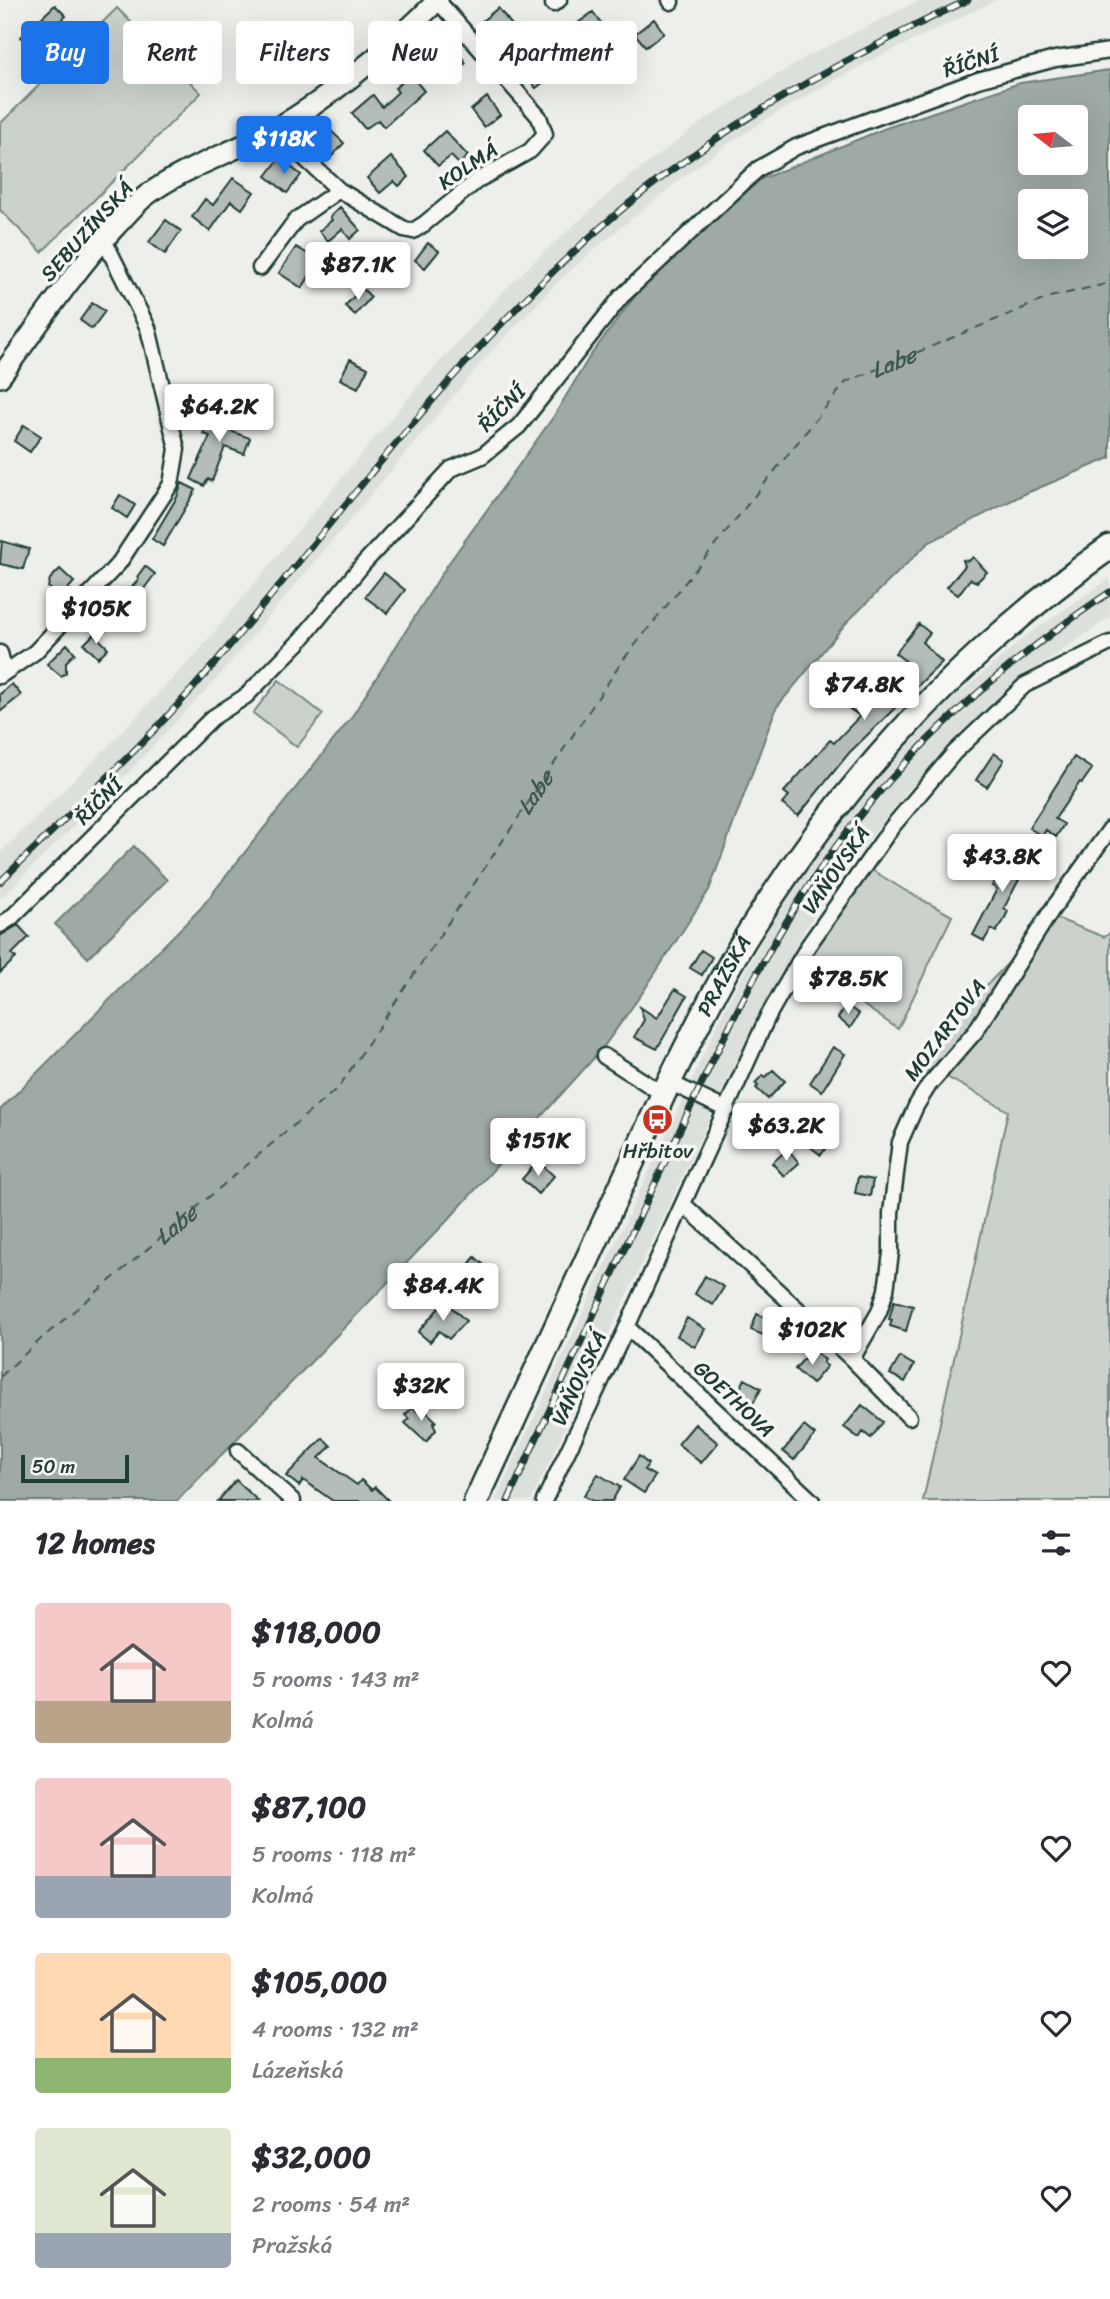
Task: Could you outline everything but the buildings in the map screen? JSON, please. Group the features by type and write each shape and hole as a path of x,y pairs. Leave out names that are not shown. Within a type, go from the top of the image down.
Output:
{"main road":[{"name":"SEBUZÍNSKÁ","path":"0,377 68,284 104,240 145,197 174,177 274,130 339,87 386,49 438,0"},
{"name":"PRAŽSKÁ","path":"476,1501 666,1088 699,1021 754,924 807,846 860,778 932,699 996,636 1110,547"}],"street":[{"name":"KOLMÁ","path":"274,130 339,190 404,229 413,231 478,180 530,151 545,134 538,117 438,0"},
{"name":"ŘÍČNÍ","path":"0,925 11,918 212,718 246,696 451,469 482,456 519,426 621,297 758,169 796,147 978,80 1055,59 1110,51"},
{"path":"260,268 296,220 339,190"},
{"path":"0,653 3,674 35,652 119,562 171,484 177,449 148,328 104,240"},
{"name":"VAŇOVSKÁ","path":"544,1501 627,1327 768,1016 808,946 892,827 954,753 1025,685 1110,643"},
{"name":"MOZARTOVA","path":"852,1359 879,1312 886,1290 891,1252 891,1213 900,1142 916,1106 929,1085 975,1032 1051,911 1110,829"},
{"path":"604,1056 666,1088 727,1110"},
{"path":"683,1204 852,1359 909,1417"},
{"name":"GOETHOVA","path":"627,1327 812,1501"},
{"path":"238,1451 293,1501"}],"shaded area":[{"path":"920,0 997,0 872,60 775,114 682,178 597,247 556,284 482,362 219,676 125,776 0,899 0,853 195,655 418,386 534,261 615,188 706,119 806,57"},
{"path":"117,8 130,21 123,21 123,84 192,84 201,93 42,252 0,210 0,124 40,84 109,84 109,21 104,21"},
{"path":"1110,578 1110,617 1046,662 972,726 909,790 826,897 802,934 754,1023 531,1501 495,1501 725,1008 774,917 799,879 827,839 884,769 949,702 1026,636"},
{"path":"279,680 323,714 297,747 253,713"},
{"path":"867,867 952,916 898,1029 803,963"},
{"path":"1053,917 1104,937 1110,933 1110,1501 923,1501 1008,1111 943,1075 913,1067 946,1027"}],"water":[{"name":"Labe","path":"1110,70 1110,458 1022,495 928,543 847,622 776,708 709,890 643,992 602,1049 448,1220 177,1501 0,1501 0,1110 200,909 351,718 446,567 554,416 590,356 648,279 761,179 886,128 1020,83"},
{"path":"134,846 167,880 88,958 55,924"}],"ferry route":[{"path":"0,1377 41,1339 339,1087 623,660 846,382 1050,297 1110,283"}],"railway":[{"path":"0,882 110,775 189,693 462,366 570,256 627,205 707,145 834,68 968,0"},
{"path":"508,1501 730,1024 805,892 865,809 949,719 1011,665 1110,592"}],"place":[{"name":"Hřbitov","path":"658,1119"}]}
